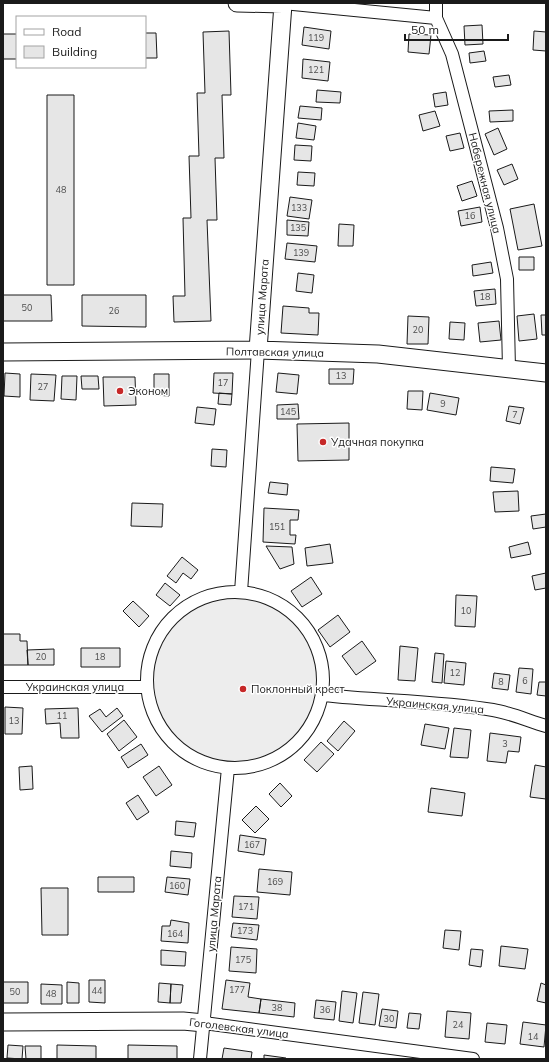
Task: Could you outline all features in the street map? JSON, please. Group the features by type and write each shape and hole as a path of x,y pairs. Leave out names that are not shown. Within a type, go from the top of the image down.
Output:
{"street":[{"path":"237,3 283,3 436,18"},
{"name":"улица Марата","path":"241,592 283,3"},
{"name":"Набережная улица","path":"436,3 436,18 452,54 497,228 507,279 509,369"},
{"name":"Полтавская улица","path":"3,352 258,350 378,354 546,373"},
{"path":"241,592 270,599 295,615 313,638 323,666 323,695 315,720 300,741 279,757 254,766 228,768 204,763 182,750 164,733 152,711 147,687 150,657 163,629 184,608 211,595 241,592"},
{"name":"Украинская улица","path":"3,687 147,687"},
{"name":"Украинская улица","path":"323,695 495,710 546,726"},
{"name":"улица Марата","path":"200,1059 228,768"},
{"name":"Гоголевская улица","path":"3,1022 188,1021 473,1059"}],"shaded area":[{"path":"235,592 252,594 269,599 291,612 303,624 316,646 321,663 323,680 321,697 316,714 303,736 291,748 269,761 252,766 235,768 218,766 201,761 179,748 167,736 154,714 149,697 147,680 149,663 154,646 167,624 179,612 201,599 218,594"}],"building":[{"path":"482,25 483,44 465,45 464,26"},
{"path":"304,27 331,31 329,49 302,45"},
{"path":"229,31 231,95 222,95 224,158 215,158 217,220 207,220 211,321 174,322 173,296 185,296 183,218 191,218 189,156 199,156 197,93 205,93 203,32"},
{"path":"534,31 546,32 546,51 533,50"},
{"path":"146,33 156,33 157,58 146,58"},
{"path":"3,34 16,34 16,59 3,59"},
{"path":"409,34 431,35 429,54 408,52"},
{"path":"484,51 486,61 470,63 469,53"},
{"path":"303,59 330,62 328,81 302,78"},
{"path":"509,75 511,85 495,87 493,77"},
{"path":"317,90 341,92 340,103 316,102"},
{"path":"446,92 448,105 435,107 433,94"},
{"path":"47,95 74,95 74,285 47,285"},
{"path":"300,106 322,108 321,120 298,118"},
{"path":"513,110 513,121 490,122 489,111"},
{"path":"435,111 440,126 423,131 419,115"},
{"path":"298,123 316,126 314,140 296,138"},
{"path":"498,128 507,149 494,155 485,134"},
{"path":"460,133 464,148 450,151 446,136"},
{"path":"295,145 312,146 311,161 294,160"},
{"path":"512,164 518,179 504,185 497,170"},
{"path":"298,172 315,173 314,186 297,185"},
{"path":"472,181 477,196 462,201 457,186"},
{"path":"290,197 312,200 309,219 287,216"},
{"path":"534,204 542,246 518,250 510,209"},
{"path":"480,207 482,222 461,226 458,211"},
{"path":"287,220 309,222 308,236 287,235"},
{"path":"339,224 354,225 353,246 338,246"},
{"path":"287,243 317,246 315,262 285,259"},
{"path":"519,257 534,257 534,270 519,270"},
{"path":"491,262 493,273 473,276 472,265"},
{"path":"298,273 314,275 312,293 296,291"},
{"path":"495,289 496,304 476,306 474,291"},
{"path":"3,295 51,295 52,321 3,321"},
{"path":"82,295 146,295 146,327 82,326"},
{"path":"283,306 309,308 309,313 319,313 318,335 281,333"},
{"path":"534,314 537,339 519,341 517,316"},
{"path":"541,315 546,315 546,335 542,335"},
{"path":"408,316 429,317 428,344 407,344"},
{"path":"499,321 501,340 480,342 478,323"},
{"path":"450,322 465,323 464,340 449,339"},
{"path":"329,369 354,369 353,384 329,384"},
{"path":"5,373 20,374 20,397 4,396"},
{"path":"214,373 233,373 232,394 213,393"},
{"path":"278,373 299,375 297,394 276,392"},
{"path":"31,374 56,375 54,401 30,400"},
{"path":"154,374 169,374 169,396 154,395"},
{"path":"62,376 77,376 76,400 61,399"},
{"path":"81,376 98,376 99,389 82,389"},
{"name":"Эконом","path":"103,377 135,377 136,405 104,406"},
{"path":"408,391 423,391 422,410 407,409"},
{"path":"219,393 232,394 231,405 218,404"},
{"path":"430,393 459,398 456,415 427,410"},
{"path":"298,404 299,419 277,419 277,405"},
{"path":"509,406 524,408 520,424 506,421"},
{"path":"197,407 216,409 214,425 195,423"},
{"name":"Удачная покупка","path":"349,423 349,460 298,461 297,424"},
{"path":"212,449 227,450 226,467 211,466"},
{"path":"491,467 515,469 513,483 490,481"},
{"path":"270,482 288,484 287,495 268,493"},
{"path":"518,491 519,511 495,512 493,492"},
{"path":"132,503 163,504 162,527 131,526"},
{"path":"264,508 299,510 298,520 290,520 290,535 296,535 295,544 263,542"},
{"path":"546,514 546,527 533,529 531,516"},
{"path":"528,542 531,554 511,558 509,547"},
{"path":"330,544 333,563 307,566 305,548"},
{"path":"266,546 292,547 294,564 280,569"},
{"path":"182,557 198,570 191,579 183,573 176,583 167,576"},
{"path":"546,573 546,588 535,590 532,576"},
{"path":"311,577 322,594 302,607 291,591"},
{"path":"165,583 180,595 170,606 156,595"},
{"path":"456,595 477,596 475,627 455,626"},
{"path":"133,601 149,616 139,627 123,611"},
{"path":"338,615 350,632 330,647 318,630"},
{"path":"3,634 20,634 20,641 27,641 28,665 3,665"},
{"path":"362,641 376,661 356,675 342,656"},
{"path":"400,646 418,648 415,681 398,680"},
{"path":"81,648 120,648 120,667 81,667"},
{"path":"54,649 54,665 28,665 27,650"},
{"path":"435,653 444,654 442,683 432,682"},
{"path":"446,661 466,663 464,685 444,683"},
{"path":"519,668 533,669 531,694 516,692"},
{"path":"494,673 510,675 508,690 492,688"},
{"path":"539,682 546,682 546,696 537,695"},
{"path":"5,707 23,708 22,734 5,734"},
{"path":"78,708 79,738 61,738 60,723 46,724 45,709"},
{"path":"117,708 123,716 102,732 89,716 100,709 106,717"},
{"path":"124,720 137,737 119,751 107,734"},
{"path":"344,721 355,731 338,751 327,741"},
{"path":"425,724 449,728 445,749 421,745"},
{"path":"454,728 471,730 468,758 450,757"},
{"path":"490,733 521,737 519,752 508,751 506,763 487,761"},
{"path":"321,742 334,754 317,772 304,760"},
{"path":"141,744 148,755 128,768 121,757"},
{"path":"535,765 546,767 546,799 530,797"},
{"path":"32,766 33,789 20,790 19,767"},
{"path":"159,766 172,785 156,796 143,777"},
{"path":"280,783 292,796 281,807 269,794"},
{"path":"431,788 465,793 462,816 428,812"},
{"path":"138,795 149,812 137,820 126,803"},
{"path":"256,806 269,819 255,833 242,820"},
{"path":"176,821 196,823 194,837 175,835"},
{"path":"240,835 266,839 264,855 238,851"},
{"path":"171,851 192,853 191,868 170,866"},
{"path":"259,869 292,872 290,895 257,892"},
{"path":"98,877 134,877 134,892 98,892"},
{"path":"167,877 190,879 188,895 165,892"},
{"path":"41,888 68,888 68,935 42,935"},
{"path":"234,896 259,897 257,919 232,917"},
{"path":"171,920 189,923 188,943 161,941 162,926 170,926"},
{"path":"233,923 259,925 257,940 231,937"},
{"path":"445,930 461,931 459,950 443,948"},
{"path":"501,946 528,949 525,969 499,966"},
{"path":"231,947 257,949 256,973 229,971"},
{"path":"471,949 483,950 481,967 469,965"},
{"path":"161,950 186,952 185,966 161,965"},
{"path":"89,980 105,980 105,1003 89,1002"},
{"path":"226,980 250,983 248,997 261,999 259,1013 222,1009"},
{"path":"3,982 28,982 28,1003 3,1003"},
{"path":"67,982 79,983 79,1003 67,1003"},
{"path":"159,983 171,984 170,1003 158,1002"},
{"path":"541,983 546,985 546,1003 537,1001"},
{"path":"41,984 62,985 62,1004 41,1004"},
{"path":"171,984 183,985 181,1003 170,1003"},
{"path":"342,991 357,993 353,1023 339,1021"},
{"path":"363,992 379,994 375,1025 359,1023"},
{"path":"261,999 295,1003 294,1017 259,1013"},
{"path":"316,1000 336,1002 334,1020 314,1018"},
{"path":"382,1009 398,1011 396,1028 379,1026"},
{"path":"447,1011 471,1013 469,1039 445,1037"},
{"path":"409,1013 421,1014 419,1029 407,1028"},
{"path":"523,1022 546,1025 544,1047 520,1044"},
{"path":"487,1023 507,1025 505,1044 485,1042"},
{"path":"8,1045 23,1046 22,1059 7,1058"},
{"path":"57,1045 96,1046 96,1059 57,1059"},
{"path":"128,1045 177,1046 177,1059 128,1059"},
{"path":"25,1046 41,1046 41,1059 26,1059"},
{"path":"224,1048 252,1052 251,1059 222,1059"},
{"path":"264,1055 286,1058 286,1059 264,1059"}],"place":[{"name":"Эконом","path":"120,391"},
{"name":"Удачная покупка","path":"323,442"},
{"name":"Поклонный крест","path":"243,689"}]}
